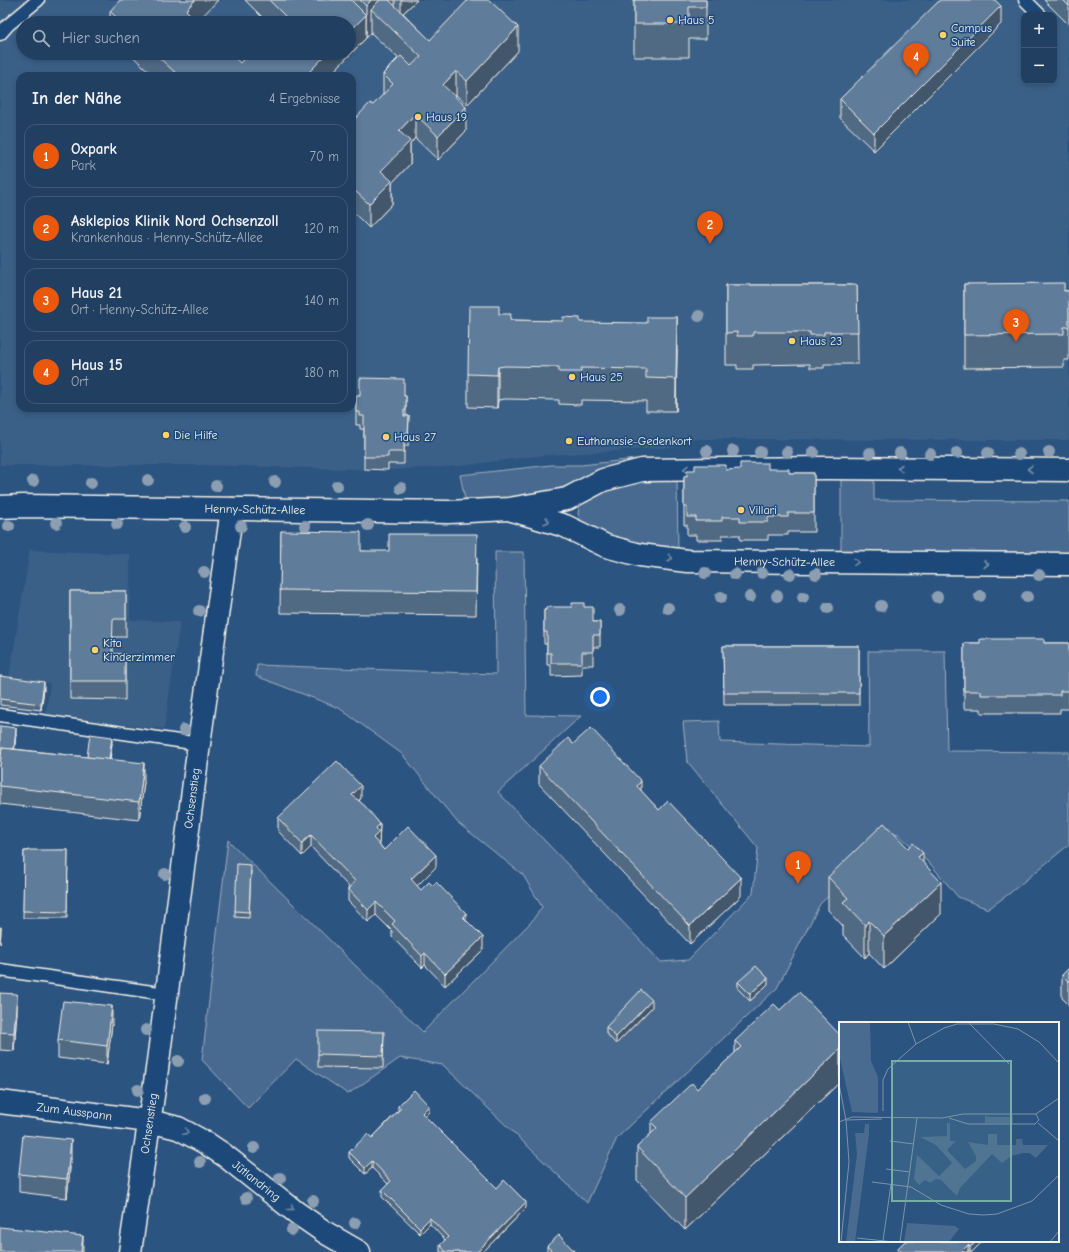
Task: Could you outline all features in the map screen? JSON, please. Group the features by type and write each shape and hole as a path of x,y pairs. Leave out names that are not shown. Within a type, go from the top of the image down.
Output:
{"street":[{"name":"Henny-Schütz-Allee","path":"0,507 23,506 449,512 509,509 567,499 603,480 642,470 826,468 1069,470"},
{"name":"Ochsenstieg","path":"130,1252 157,1069 199,744 232,509"},
{"name":"Henny-Schütz-Allee","path":"509,509 565,526 606,546 640,555 687,561 1069,564"},
{"name":"Zum Ausspann","path":"0,1102 149,1121"},
{"name":"Jütlandring","path":"149,1121 178,1128 224,1154 297,1213 326,1233 359,1252"}],"lane":[{"path":"19,16 38,0"},
{"path":"1025,0 1037,12"},
{"path":"0,34 16,18"},
{"path":"0,715 199,744"},
{"path":"0,970 166,994"}],"shaded area":[{"path":"0,0 1069,0 1069,440 688,439 675,447 536,456 459,466 388,470 203,465 0,465"},
{"path":"636,459 548,493 515,498 465,499 460,475 551,465 581,465"},
{"path":"677,477 678,550 638,546 596,532 582,523 578,514 580,503 595,494 638,479"},
{"path":"841,479 874,480 874,500 1069,501 1069,554 841,551"},
{"name":"Kita Kinderzimmer","path":"30,550 130,554 130,620 180,622 164,729 46,715 50,683 9,678"},
{"path":"495,552 524,552 526,715 581,716 498,792 661,962 688,960 753,893 758,848 687,761 683,722 719,721 720,742 869,747 868,651 945,651 947,751 1069,752 1069,846 988,909 958,897 932,866 897,833 820,904 777,988 617,1138 587,1203 443,1065 400,1058 348,1094 296,1059 248,1108 202,1060 228,840 423,1032 531,922 542,907 523,875 457,822 402,754 339,708 256,676 257,665 496,674"}],"building":[{"path":"120,0 195,0 186,10 192,16 115,16 110,11"},
{"path":"269,0 351,0 366,15 356,25 356,16 285,16"},
{"path":"360,0 371,0 366,6"},
{"name":"Haus 19","path":"380,0 389,0 430,40 468,0 489,0 518,27 467,81 456,71 443,85 466,107 438,136 415,114 399,131 410,141 381,171 392,181 369,204 356,192 356,118 370,103 373,105 393,84 383,74 401,56 411,66 421,57 371,9"},
{"path":"634,0 706,0 706,7 689,7 689,24 634,24"},
{"path":"940,0 995,0 1001,6 874,133 840,99"},
{"path":"1063,0 1069,0 1069,6"},
{"path":"162,60 237,60 240,63 243,60 321,60 309,72 175,72"},
{"path":"1064,283 1064,291 1069,291 1069,327 1064,327 1064,334 964,335 964,284"},
{"path":"726,285 857,285 858,332 824,332 824,335 810,335 810,332 753,332 753,336 737,336 737,332 726,333"},
{"path":"469,306 499,306 499,314 511,314 510,320 563,321 563,317 580,318 580,322 647,323 647,317 677,317 676,379 646,378 646,369 581,368 581,372 559,372 559,367 505,366 498,367 497,375 468,374"},
{"name":"Haus 27","path":"360,378 404,379 406,410 404,410 404,416 409,416 408,433 404,433 404,452 388,452 388,457 364,457 364,416 360,416 360,412 356,412 356,396 360,396"},
{"path":"740,463 768,463 768,469 789,469 789,473 814,473 814,513 788,513 788,517 768,517 768,522 740,522 740,517 722,517 722,521 696,521 696,517 687,517 687,507 684,507 684,476 687,476 687,470 695,470 695,465 726,465 726,470 740,469"},
{"path":"281,531 361,532 361,551 389,551 389,534 477,534 476,592 280,590"},
{"path":"70,591 126,591 126,619 113,619 112,654 125,654 125,681 70,681"},
{"path":"572,603 584,603 584,607 593,607 593,622 600,622 600,635 593,635 593,652 582,652 582,663 551,663 551,653 547,653 547,632 544,632 544,610 546,610 546,607 572,607"},
{"path":"980,639 1044,639 1044,643 1069,643 1069,691 1060,691 1060,695 981,695 981,691 964,691 964,643 980,643"},
{"path":"723,646 859,646 859,693 724,693"},
{"path":"0,676 44,682 41,704 0,699"},
{"path":"0,726 16,728 14,749 0,748"},
{"path":"591,728 641,781 637,786 659,810 668,801 741,878 690,926 539,766 568,738 573,744"},
{"path":"90,734 112,737 109,760 87,757"},
{"path":"2,748 144,763 139,802 0,786"},
{"path":"337,761 361,786 352,795 365,806 380,824 376,828 379,832 373,838 384,850 408,826 436,855 411,879 421,890 429,882 433,886 436,882 466,913 463,917 483,937 445,974 425,953 422,956 392,924 395,921 376,902 368,910 348,889 355,881 311,835 302,843 278,818"},
{"path":"884,823 908,848 913,843 923,853 918,857 941,882 884,936 869,921 865,925 843,902 848,898 828,877"},
{"path":"68,850 67,912 23,911 24,851"},
{"path":"237,864 251,865 249,912 235,911"},
{"path":"756,966 768,978 750,994 738,982"},
{"path":"1069,968 1069,982 1062,975"},
{"path":"641,990 652,1000 616,1037 606,1027"},
{"path":"799,992 839,1034 839,1050 685,1198 637,1147 657,1128 651,1122 692,1083 697,1089 741,1047 735,1041 774,1004 780,1010"},
{"path":"0,993 17,994 14,1033 0,1032"},
{"path":"63,1001 112,1006 107,1046 58,1040"},
{"path":"318,1031 384,1032 383,1056 318,1054"},
{"path":"414,1090 429,1106 422,1113 497,1188 504,1180 526,1202 477,1252 446,1252 440,1245 448,1237 430,1218 420,1228 382,1190 391,1181 372,1161 365,1168 349,1152 368,1134 372,1138 401,1108 398,1106"},
{"path":"23,1135 71,1140 67,1179 19,1174"},
{"path":"0,1227 83,1236 81,1252 0,1252"},
{"path":"559,1235 575,1252 553,1252 547,1246"},
{"path":"904,1242 976,1242 970,1247 968,1245 961,1252 902,1252 898,1248"}],"place":[{"name":"Haus 5","path":"670,20"},
{"name":"Campus Suite","path":"943,35"},
{"name":"Haus 15","path":"916,76"},
{"name":"Haus 19","path":"418,117"},
{"name":"Asklepios Klinik Nord Ochsenzoll","path":"710,244"},
{"name":"Haus 23","path":"792,341"},
{"name":"Haus 21","path":"1016,342"},
{"name":"Haus 25","path":"572,377"},
{"name":"Die Hilfe","path":"166,435"},
{"name":"Haus 27","path":"386,437"},
{"name":"Euthanasie-Gedenkort","path":"569,441"},
{"name":"Villari","path":"741,510"},
{"name":"Kita Kinderzimmer","path":"95,650"},
{"name":"Oxpark","path":"798,884"}]}
